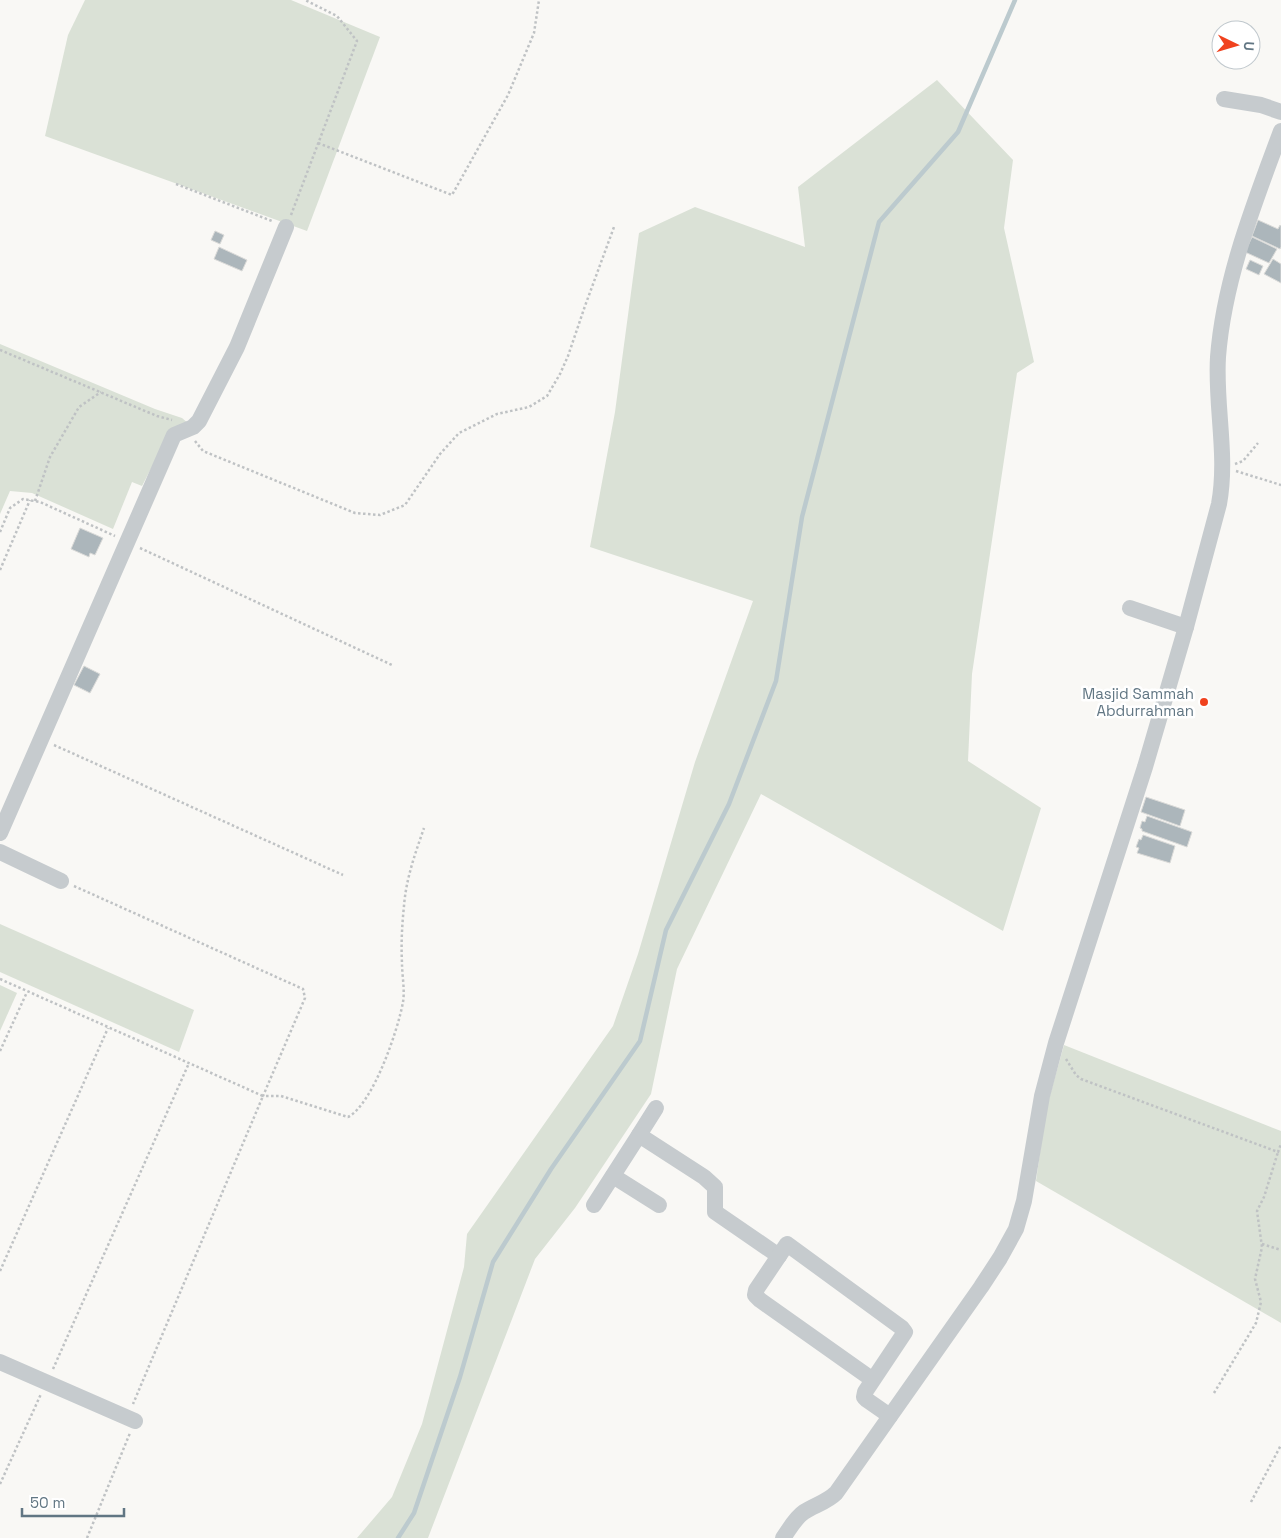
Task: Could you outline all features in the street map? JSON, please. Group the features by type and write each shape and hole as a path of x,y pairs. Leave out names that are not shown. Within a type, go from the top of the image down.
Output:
{"street":[{"path":"1224,99 1261,105 1281,112"},
{"path":"783,1538 797,1518 830,1499 836,1493 990,1273 1016,1229 1024,1201 1042,1096 1056,1043 1145,768 1219,504 1225,467 1217,387 1220,333 1239,251 1281,131"},
{"path":"0,833 174,434 193,427 199,421 237,347 286,227"},
{"path":"1130,608 1186,627"},
{"path":"0,852 61,881"},
{"path":"594,1205 656,1108"},
{"path":"639,1134 704,1177 715,1187 715,1212 778,1256"},
{"path":"613,1176 659,1206"},
{"path":"873,1380 755,1295 756,1290 787,1244 902,1328 903,1336 865,1392 864,1397 890,1416"},
{"path":"0,1362 131,1419"}],"path":[{"path":"176,184 286,227 357,41 337,16 305,0"},
{"path":"318,143 452,195 508,95 534,32 539,0"},
{"path":"186,430 203,451 355,513 380,515 406,505 440,454 459,433 497,414 529,407 547,396 568,356 614,227"},
{"path":"0,350 157,416"},
{"path":"35,501 50,457 79,407 101,392"},
{"path":"1225,467 1243,461 1258,443"},
{"path":"1225,467 1281,485"},
{"path":"0,532 10,508 23,499 40,502 392,665"},
{"path":"0,570 30,500"},
{"path":"41,740 342,875"},
{"path":"0,979 263,1096 281,1096 348,1117 356,1113 378,1077 393,1039 403,1000 401,946 404,905 409,871 424,828"},
{"path":"61,881 303,988 305,998 131,1419 86,1538"},
{"path":"0,1051 27,992"},
{"path":"0,1272 108,1028"},
{"path":"1056,1043 1076,1075 1081,1079 1278,1152"},
{"path":"0,1484 189,1063"},
{"path":"1214,1393 1256,1323 1261,1302 1255,1279 1262,1248 1257,1211 1264,1197 1281,1144"},
{"path":"1262,1244 1281,1250"},
{"path":"1251,1502 1281,1445"}],"shaded area":[{"path":"85,0 291,0 380,37 307,231 45,136 68,35"},
{"path":"937,80 1013,160 1004,228 1034,362 1017,373 972,674 968,761 1041,808 1003,931 761,794 677,969 651,1094 575,1208 535,1259 428,1538 357,1538 392,1497 422,1424 464,1267 467,1234 613,1026 638,954 695,762 753,601 590,547 615,412 639,233 695,207 805,247 798,187"},
{"path":"0,344 155,409 182,418 197,431 165,441 142,486 132,482 113,529 32,493 10,491 0,514"},
{"path":"0,924 194,1010 179,1052 0,972"},
{"path":"0,985 17,993 0,1031"},
{"path":"1064,1045 1281,1131 1281,1323 1036,1181 1046,1109"}],"building":[{"path":"1258,220 1278,229 1281,226 1280,249 1252,236"},
{"path":"215,231 224,235 220,244 211,240"},
{"path":"1252,237 1277,249 1269,263 1245,252"},
{"path":"219,247 247,260 242,271 214,259"},
{"path":"1273,259 1281,264 1281,283 1264,274"},
{"path":"1250,260 1263,266 1259,275 1246,269"},
{"path":"80,528 103,538 95,555 90,553 89,557 71,549"},
{"path":"84,666 100,674 90,693 74,685"},
{"path":"1146,797 1185,810 1180,826 1141,812"},
{"path":"1147,816 1192,832 1187,847 1142,831 1140,828 1142,821 1145,822"},
{"path":"1143,835 1175,846 1170,863 1137,853 1139,848 1136,847"}],"waterway":[{"path":"398,1538 414,1513 460,1377 493,1262 551,1169 640,1041 666,930 729,804 776,681 802,517 879,222 958,132 1015,0"}],"place":[{"name":"Masjid Sammah Abdurrahman","path":"1204,702"}]}
